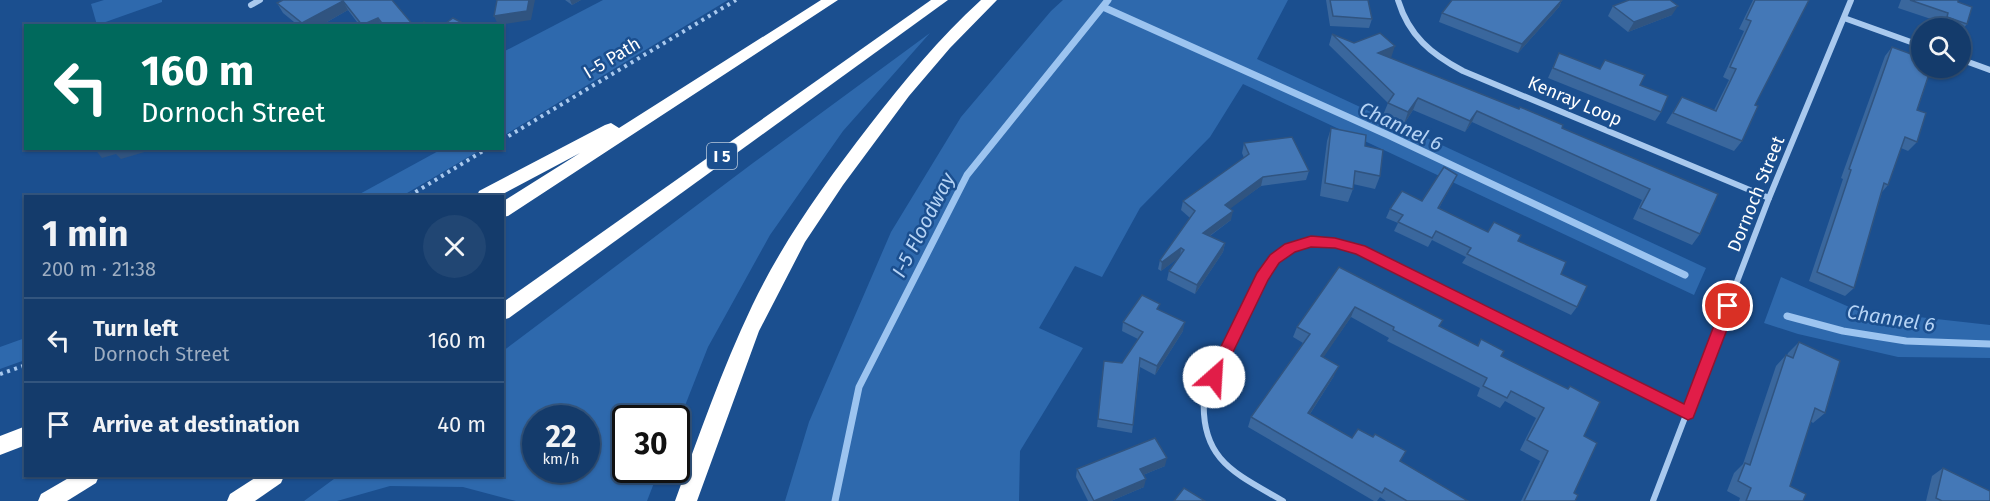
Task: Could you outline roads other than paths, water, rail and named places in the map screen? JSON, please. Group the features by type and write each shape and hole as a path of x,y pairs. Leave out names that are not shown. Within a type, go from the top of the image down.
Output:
{"highway":[{"path":"504,210 831,0"},
{"name":"I 5","path":"504,312 940,0"},
{"path":"686,501 728,381 782,267 825,195 937,52 990,0"},
{"path":"486,195 732,65"},
{"path":"0,446 24,436"},
{"path":"49,501 87,477"},
{"path":"238,501 273,477"}],"street":[{"path":"251,5 260,0"},
{"name":"Kenray Loop","path":"1398,0 1402,18 1418,41 1434,56 1463,71 1769,198"},
{"name":"Dornoch Street","path":"1653,501 1769,198 1851,0"},
{"path":"1844,18 1911,42"},
{"path":"1971,63 1990,70"},
{"path":"1283,501 1217,458 1204,436 1200,417 1204,397 1262,277 1275,259 1290,248 1311,242 1335,243 1360,250 1688,413"}],"waterway":[{"name":"I-5 Floodway","path":"835,501 859,387 967,175 1108,0"},
{"name":"Channel 6","path":"1103,7 1388,135 1685,275"},
{"name":"Channel 6","path":"1787,316 1843,331 1906,341 1990,344"}]}
